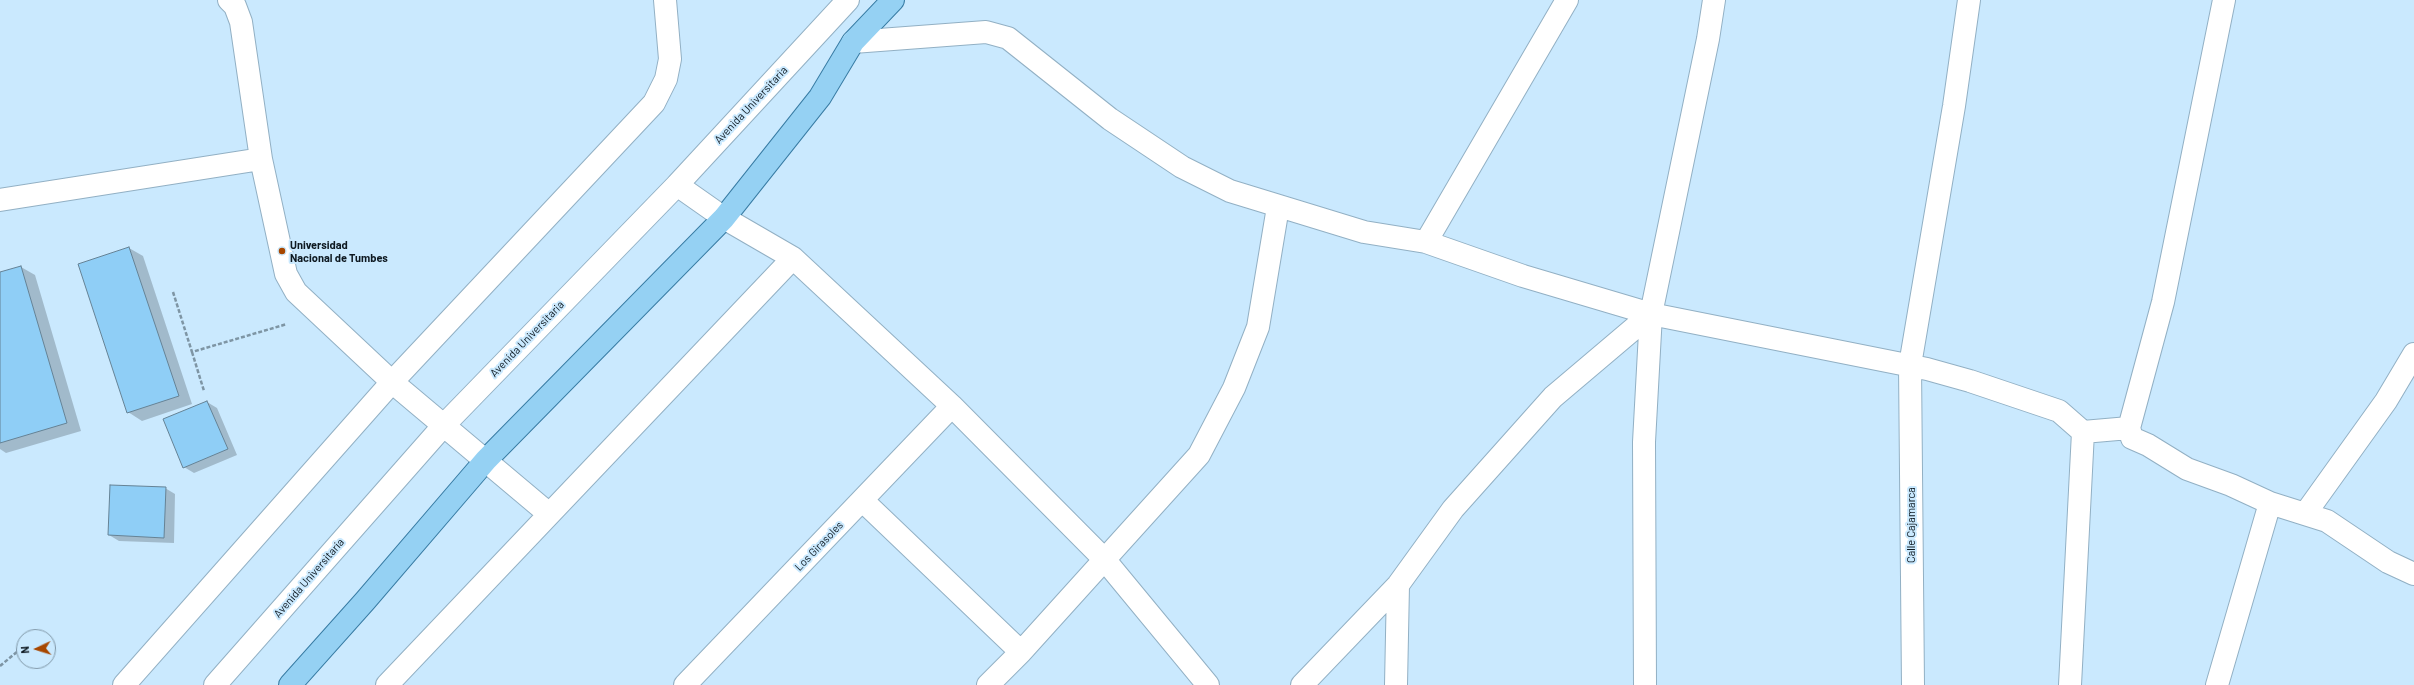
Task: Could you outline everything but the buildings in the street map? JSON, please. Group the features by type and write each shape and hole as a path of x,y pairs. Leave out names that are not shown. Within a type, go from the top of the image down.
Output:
{"main road":[{"path":"290,685 370,595 486,460 724,218 820,97 853,42 893,0"}],"street":[{"path":"229,0 235,6 242,22 261,159 286,274 296,292 392,382 549,514"},
{"path":"124,685 392,382 654,102 666,80 670,59 665,0"},
{"name":"Avenida Universitaria","path":"226,681 444,425 677,185 848,0"},
{"path":"1426,242 1567,0"},
{"path":"1646,685 1644,442 1651,314 1708,38 1714,0"},
{"name":"Calle Cajamarca","path":"1913,685 1910,366 1954,106 1969,0"},
{"path":"2224,0 2163,302 2129,428 2132,438 2148,445 2188,469 2231,484 2270,503 2327,521 2388,562 2414,574"},
{"path":"853,42 986,32 1008,38 1110,119 1182,167 1230,191 1278,207 1364,232 1426,242 1523,276 1651,314 1910,366 1970,381 2059,411 2083,432 2129,428"},
{"path":"0,200 261,159"},
{"path":"677,185 724,218 793,258 952,406 1104,559 1208,685"},
{"path":"988,685 1021,652 1199,455 1234,388 1258,327 1278,207"},
{"path":"387,685 793,258"},
{"path":"1302,685 1398,585 1453,509 1554,397 1651,314"},
{"path":"2305,514 2386,401 2414,354"},
{"name":"Los Girasoles","path":"685,685 952,406"},
{"path":"2070,685 2083,432"},
{"path":"862,500 1021,652"},
{"path":"2218,685 2270,503"},
{"path":"1396,685 1398,585"}],"path":[{"path":"173,292 204,391"},
{"path":"192,352 320,314"},
{"path":"0,666 16,653"}],"place":[{"name":"Universidad Nacional de Tumbes","path":"282,251"}]}
